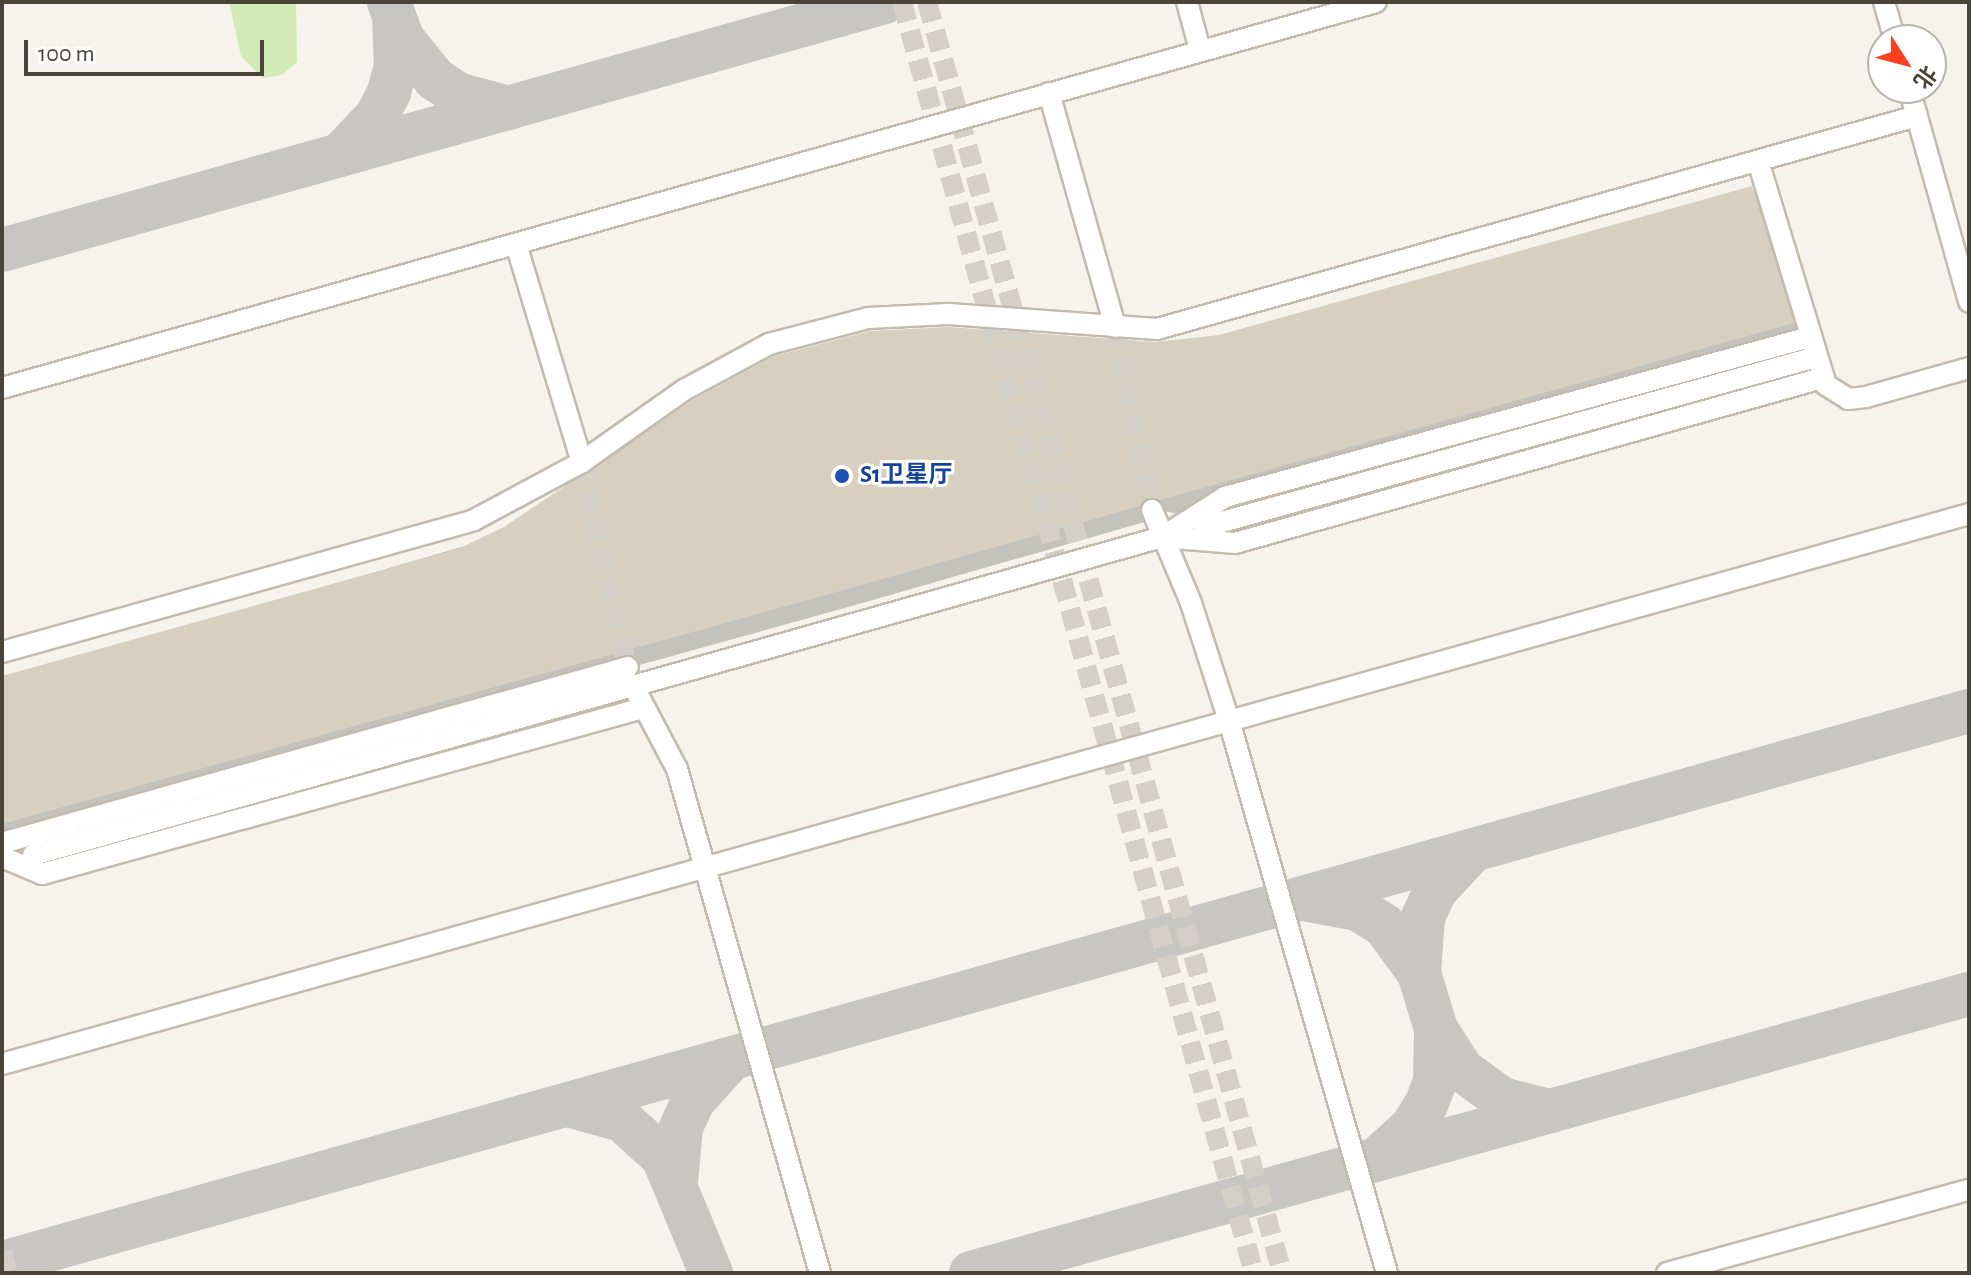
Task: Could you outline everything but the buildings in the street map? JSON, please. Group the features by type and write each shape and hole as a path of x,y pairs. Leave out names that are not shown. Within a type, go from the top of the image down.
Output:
{"lane":[{"path":"1187,2 1200,50"},
{"path":"2,388 1376,2"},
{"path":"1884,2 1890,24"},
{"path":"1049,93 1115,327"},
{"path":"1914,104 1969,302"},
{"path":"2,652 474,520 582,462 684,390 769,344 868,318 948,314 1157,329 1917,116"},
{"path":"1758,161 1822,378 1848,399 1969,368"},
{"path":"516,244 582,462"},
{"path":"33,855 1162,537 1225,497 1810,337"},
{"path":"1204,527 1816,357"},
{"path":"1162,537 1235,543 1822,378"},
{"path":"1152,510 1191,603 1230,724 1387,1273"},
{"path":"2,1064 1230,724 1969,514"},
{"path":"2,843 627,662 643,708 677,769 820,1273"},
{"path":"2,857 42,874 643,708"},
{"path":"1667,1273 1969,1190"}],"green space":[{"path":"229,2 296,2 297,62 282,75 263,78 241,56"}],"taxiway":[{"path":"389,2 402,38 435,79 457,94 509,108"},
{"path":"2,250 885,2"},
{"path":"340,155 377,116 389,92 396,66 394,19"},
{"path":"2,1263 1969,711"},
{"path":"1419,973 1423,917 1435,891 1473,850"},
{"path":"1309,900 1358,909 1384,925 1419,973 1436,1029 1462,1070 1502,1099 1549,1111"},
{"path":"971,1273 1969,994"},
{"path":"1379,1157 1412,1127 1426,1105 1435,1081 1436,1029"},
{"path":"676,1182 681,1127 693,1101 731,1059"},
{"path":"568,1105 622,1120 663,1157 711,1273"}],"tunnel":[{"path":"902,2 1254,1273"},
{"path":"927,2 1282,1273"},
{"path":"1115,327 1152,510"},
{"path":"582,462 625,657"},
{"path":"2,1252 8,1273"}],"place":[{"name":"S1卫星厅","path":"842,476"}]}
